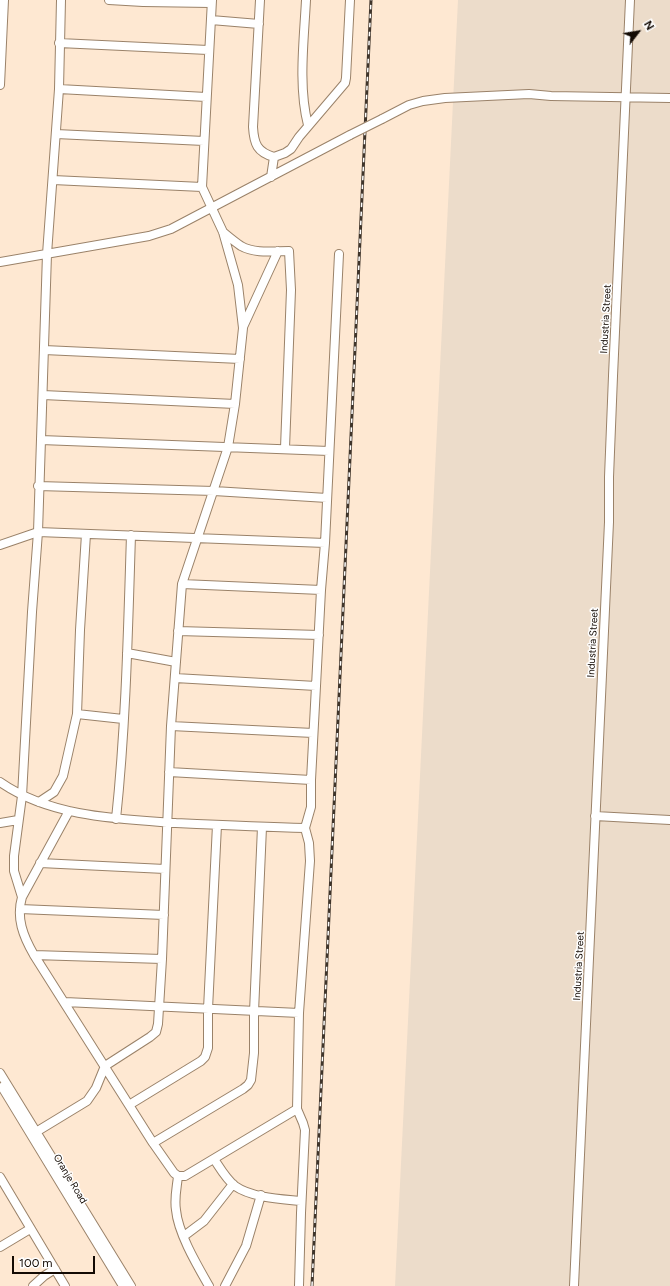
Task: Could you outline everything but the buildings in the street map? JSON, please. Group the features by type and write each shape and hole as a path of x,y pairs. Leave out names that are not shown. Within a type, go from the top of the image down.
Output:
{"street":[{"path":"0,85 4,0"},
{"path":"22,897 14,871 14,856 22,796 38,532 38,486 41,440 47,254 59,89 61,0"},
{"path":"36,1132 87,1101 96,1088 105,1066 156,1032 160,1006 171,726 182,584 186,569 199,538 228,447 235,404 243,328 238,285 223,232 202,187 208,50 212,1 143,2 109,0"},
{"path":"260,0 253,127 254,136 258,147 265,154 274,157 291,149 308,125 343,86 346,80 350,0"},
{"path":"306,0 303,90 308,125"},
{"name":"Industria Street","path":"574,1286 609,522 612,376 630,0"},
{"path":"211,20 259,24"},
{"path":"59,43 208,50"},
{"path":"59,89 206,97"},
{"path":"0,262 161,233 180,225 401,109 416,103 445,98 529,94 551,96 670,98"},
{"path":"56,134 204,141"},
{"path":"271,177 274,157"},
{"path":"53,180 202,187"},
{"path":"223,232 250,250 289,251 289,342 285,448"},
{"path":"243,328 278,251"},
{"path":"299,1286 301,1201 305,1130 297,1108 299,1013 310,861 309,843 305,828 311,808 313,732 325,543 339,254"},
{"path":"44,350 240,359"},
{"path":"42,395 235,404"},
{"path":"41,440 285,448 329,451"},
{"path":"38,486 214,491 327,498"},
{"path":"0,544 38,532 325,543"},
{"path":"38,802 54,792 63,776 77,714 86,534"},
{"path":"116,820 124,719 131,535"},
{"path":"182,584 321,590"},
{"path":"178,632 319,635"},
{"path":"127,653 176,662"},
{"path":"175,678 316,686"},
{"path":"77,714 124,719"},
{"path":"171,726 313,732"},
{"path":"169,772 311,780"},
{"path":"0,782 22,796 38,802 69,811 116,820 305,828"},
{"path":"69,811 22,897 20,909 22,930 34,955 153,1143 171,1169 178,1176"},
{"path":"595,816 670,820"},
{"path":"0,823 18,820"},
{"path":"129,1105 204,1059 208,1048 208,1009 217,825"},
{"path":"153,1143 243,1089 248,1085 252,1076 262,827"},
{"path":"40,863 165,869"},
{"path":"20,909 164,915"},
{"path":"34,955 162,959"},
{"path":"65,1002 299,1013"},
{"path":"0,1073 131,1286"},
{"name":"Oranje Road","path":"0,1083 123,1286"},
{"path":"178,1176 189,1174 297,1108"},
{"path":"214,1159 233,1184 245,1191 301,1201"},
{"path":"178,1176 175,1208 177,1217 184,1236 209,1286"},
{"path":"0,1177 3,1188 65,1286"},
{"path":"184,1236 204,1221 233,1184"},
{"path":"225,1286 246,1246 261,1195"},
{"path":"0,1247 30,1229"},
{"path":"33,1286 55,1269"}],"shaded area":[{"path":"458,0 670,0 670,1286 395,1286"}],"railway":[{"path":"312,1286 371,0"}]}
